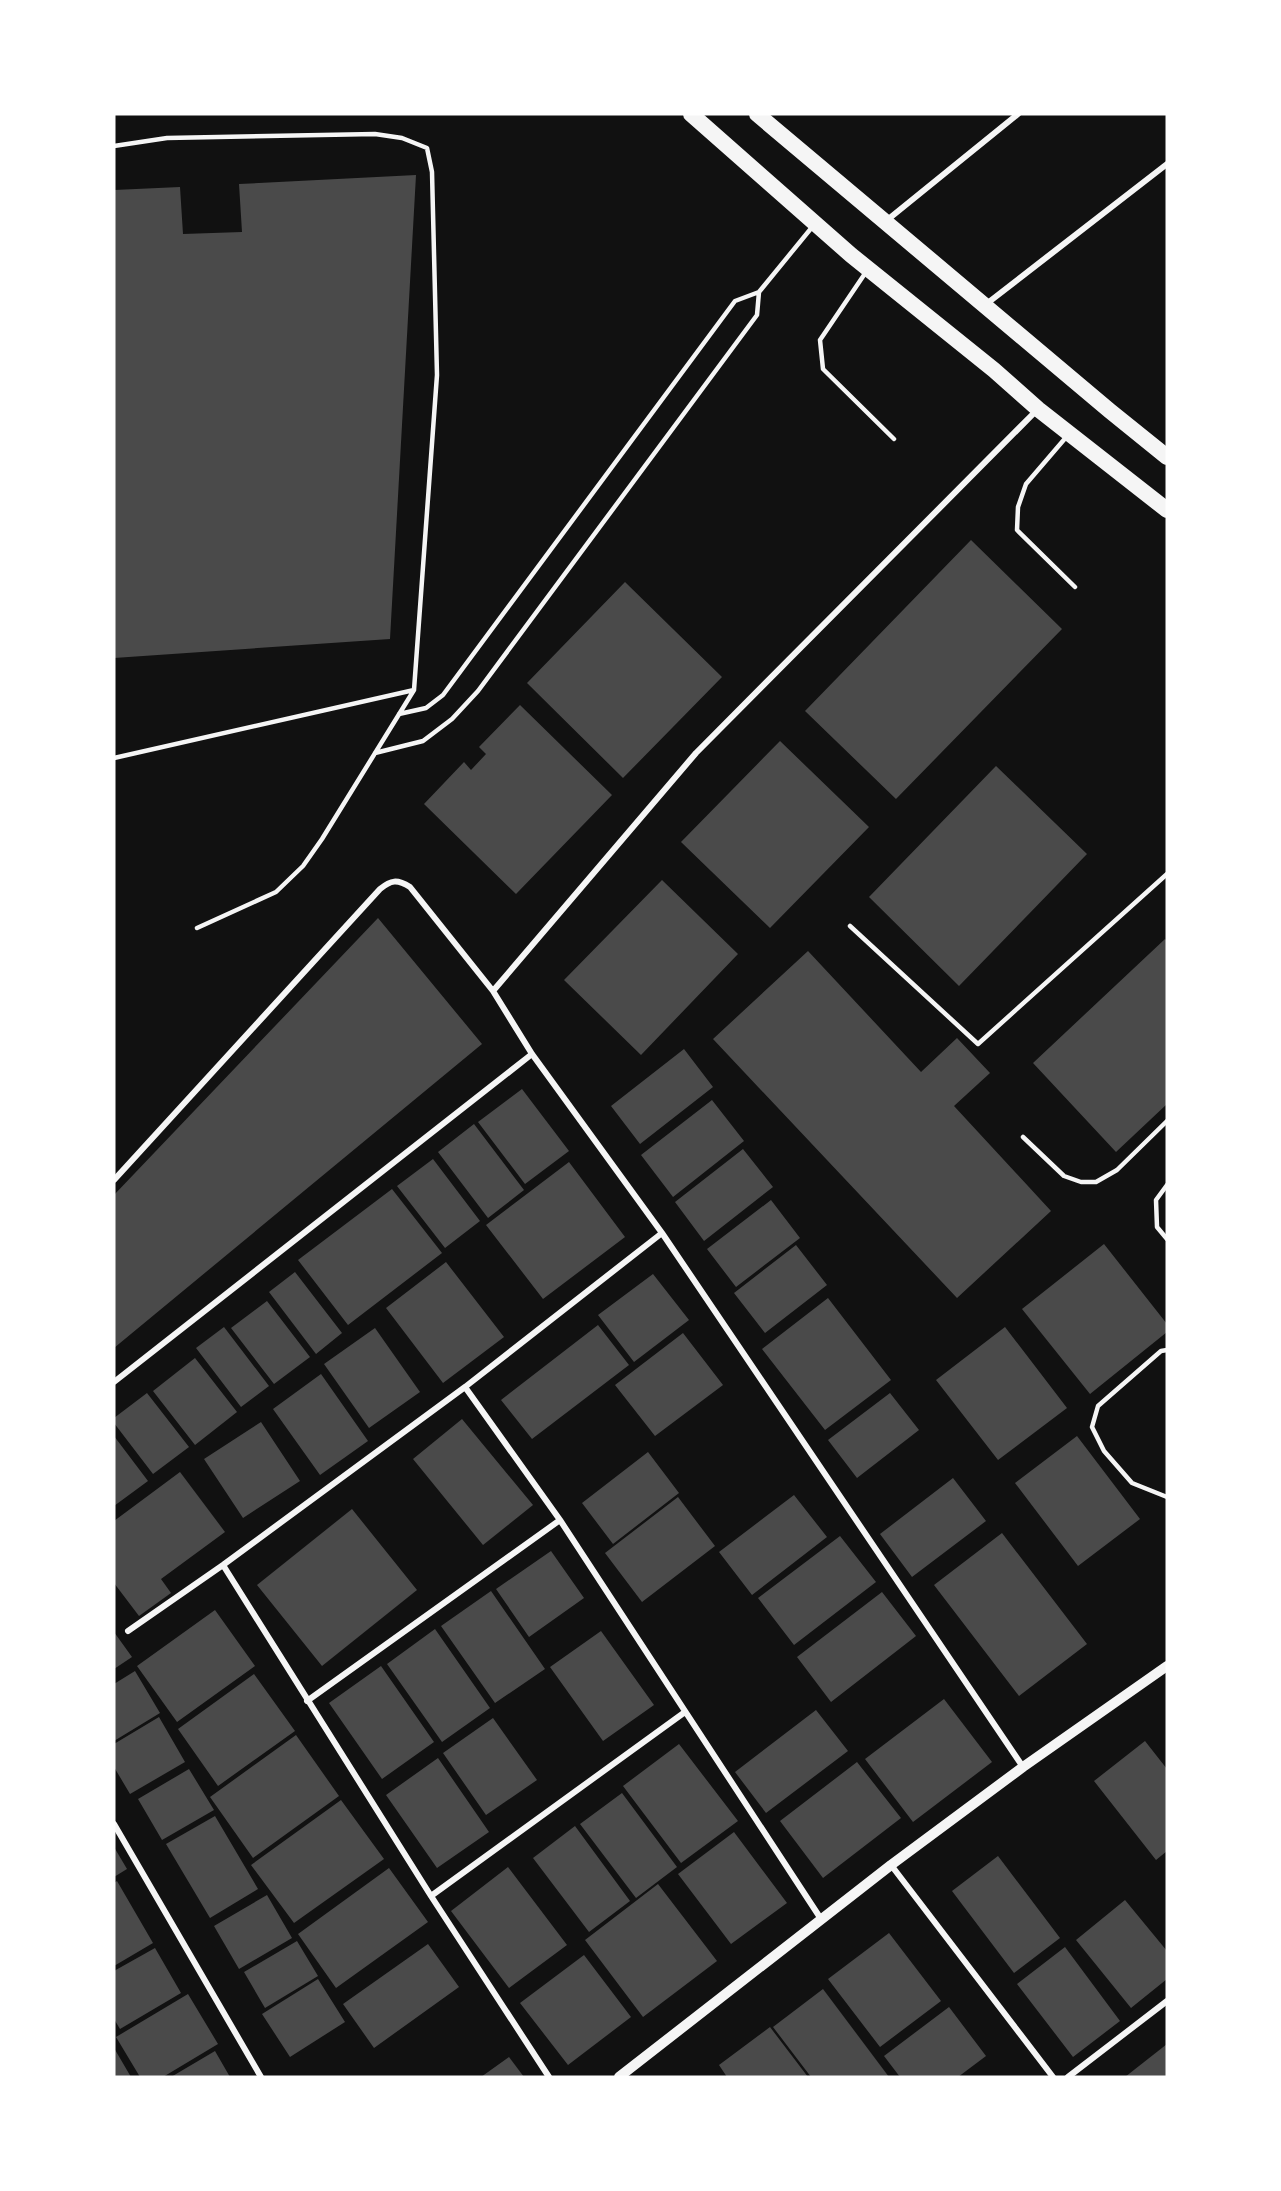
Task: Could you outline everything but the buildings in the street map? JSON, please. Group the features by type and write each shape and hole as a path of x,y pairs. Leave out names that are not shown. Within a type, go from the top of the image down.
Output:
{"highway":[{"path":"691,114 868,269 994,370 1038,409 1167,510"},
{"path":"757,114 1167,457"}],"street":[{"path":"885,221 1018,114"},
{"path":"985,305 1167,164"},
{"path":"493,991 696,753 1038,409"},
{"path":"114,1180 380,889 389,882 399,880 410,887 493,991 532,1054 662,1233 1023,1767"},
{"path":"114,1382 532,1054"},
{"path":"128,1631 223,1565 465,1388 662,1233"},
{"path":"465,1388 560,1520 821,1919"},
{"path":"307,1701 560,1520"},
{"path":"223,1565 430,1896 549,2077"},
{"path":"619,2077 891,1865 1023,1767 1167,1666"},
{"path":"430,1896 685,1712"},
{"path":"114,1824 261,2077"},
{"path":"891,1865 1053,2077"},
{"path":"1068,2077 1167,2001"}],"lane":[{"path":"114,146 166,138 375,134 402,138 427,148 432,171 437,375 414,690 303,866 276,892 197,928"},
{"path":"399,714 426,708 443,695 735,301 759,292 815,224"},
{"path":"868,269 820,340 823,369 894,439"},
{"path":"375,753 423,741 452,719 478,691 757,315 759,292"},
{"path":"1069,433 1026,484 1017,507 1017,530 1075,587"},
{"path":"114,758 414,690"},
{"path":"850,927 978,1044 1167,874"},
{"path":"1023,1137 1064,1176 1081,1182 1096,1182 1118,1170 1167,1121"},
{"path":"1167,1185 1156,1200 1157,1227 1167,1239"},
{"path":"1167,1350 1161,1352 1098,1406 1092,1427 1104,1451 1132,1483 1167,1497"}]}
